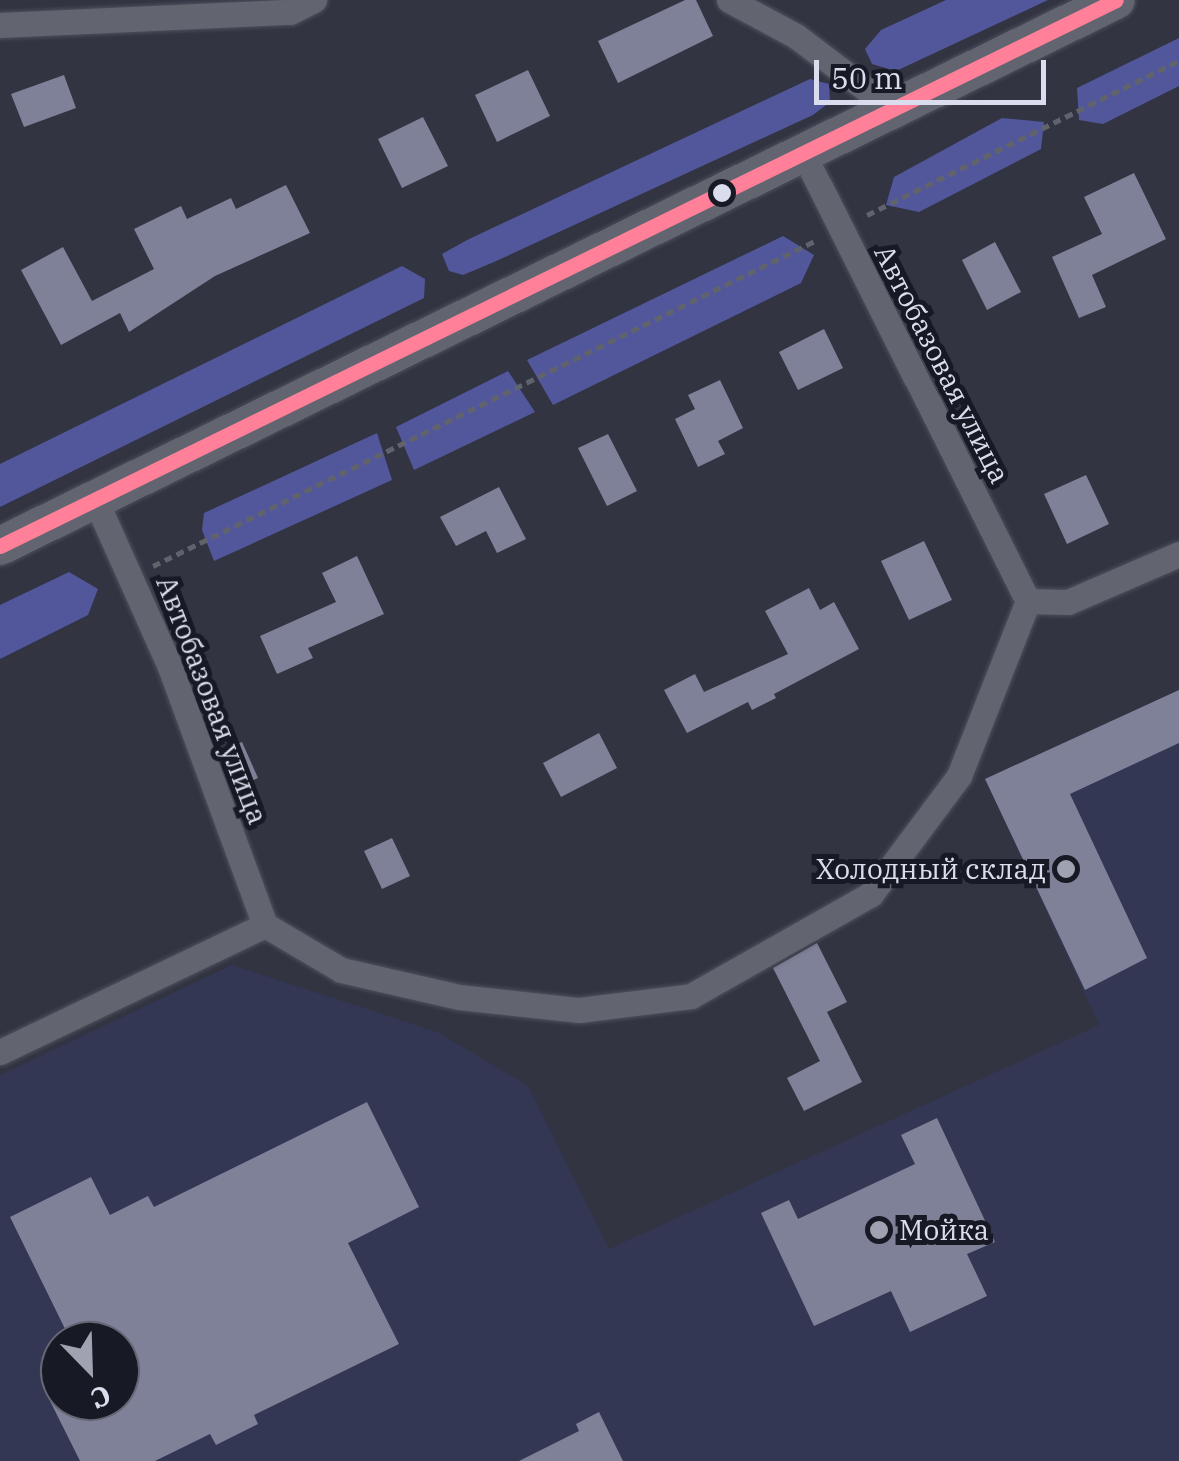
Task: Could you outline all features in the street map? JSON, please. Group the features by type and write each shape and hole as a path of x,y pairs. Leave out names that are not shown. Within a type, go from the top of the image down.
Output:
{"main road":[{"path":"0,546 1116,0"}],"street":[{"path":"0,25 290,12 314,0"},
{"path":"729,0 796,36 892,109"},
{"name":"Автобазовая улица","path":"803,153 1028,601"},
{"name":"Автобазовая улица","path":"95,500 133,576 265,925"},
{"path":"0,1052 265,925 341,970 459,997 579,1010 691,996 871,894 959,776 1028,601 1068,602 1179,554"}],"path":[{"path":"133,576 1179,61"}],"shaded area":[{"path":"946,0 1048,0 896,71 872,64 865,49 881,30"},
{"path":"1179,38 1179,86 1103,124 1079,120 1077,88"},
{"path":"810,79 829,84 830,102 813,115 494,262 463,275 449,271 442,254 467,240"},
{"path":"1002,118 1044,122 1041,149 919,212 886,205 894,177"},
{"path":"783,236 814,255 801,283 553,405 527,360"},
{"path":"402,266 425,279 424,298 0,507 0,464"},
{"path":"508,371 535,412 414,470 396,427"},
{"path":"377,433 392,480 214,561 202,530 204,513"},
{"path":"69,572 98,589 88,615 0,659 0,605"},
{"path":"1179,690 1179,1461 0,1461 0,1075 232,965 437,1032 528,1086 609,1249 1099,1025 985,779"}],"building":[{"path":"685,0 696,0 713,36 618,83 598,41"},
{"path":"528,70 550,116 497,142 475,95"},
{"path":"64,75 76,108 24,127 11,94"},
{"path":"423,117 448,166 402,188 378,139"},
{"path":"1134,173 1166,239 1092,275 1106,307 1079,318 1052,257 1102,234 1084,197"},
{"path":"286,185 310,233 215,276 129,332 120,313 61,345 21,270 63,247 92,301 154,269 134,229 181,206 187,219 231,198 236,209"},
{"path":"995,242 1021,292 987,310 962,260"},
{"path":"824,329 843,368 798,390 779,352"},
{"path":"720,380 743,428 718,441 725,454 698,467 675,419 695,409 688,395"},
{"path":"608,434 637,491 607,506 578,448"},
{"path":"1086,475 1109,524 1067,544 1044,494"},
{"path":"499,487 526,539 497,553 486,531 456,546 440,517"},
{"path":"924,541 952,600 909,620 881,561"},
{"path":"357,556 384,614 308,648 313,658 277,674 260,636 336,602 322,573"},
{"path":"809,588 820,610 834,602 859,649 774,694 776,698 752,710 748,702 687,733 664,690 695,674 704,692 788,654 765,611"},
{"name":"Холодный склад","path":"1179,690 1179,743 1070,794 1147,958 1085,990 985,779"},
{"path":"599,733 617,768 561,797 543,763"},
{"path":"242,742 258,778 233,789 219,752"},
{"path":"392,838 410,876 382,889 364,851"},
{"path":"817,943 847,1002 827,1012 862,1082 804,1111 787,1078 820,1061 773,968"},
{"path":"367,1102 419,1207 348,1243 399,1344 254,1415 258,1424 216,1445 210,1434 155,1461 80,1461 60,1421 140,1421 140,1321 61,1321 10,1217 91,1177 110,1215 148,1196 154,1207"},
{"name":"Мойка","path":"937,1118 995,1242 967,1254 987,1296 910,1332 891,1291 814,1326 761,1213 789,1200 798,1219 915,1164 901,1135"},
{"path":"599,1412 623,1461 519,1461 579,1431 576,1424"}],"transit line":[{"path":"0,546 1116,0"}],"place":[{"name":"Холодный склад","path":"1066,869"},
{"name":"Мойка","path":"879,1230"}]}
